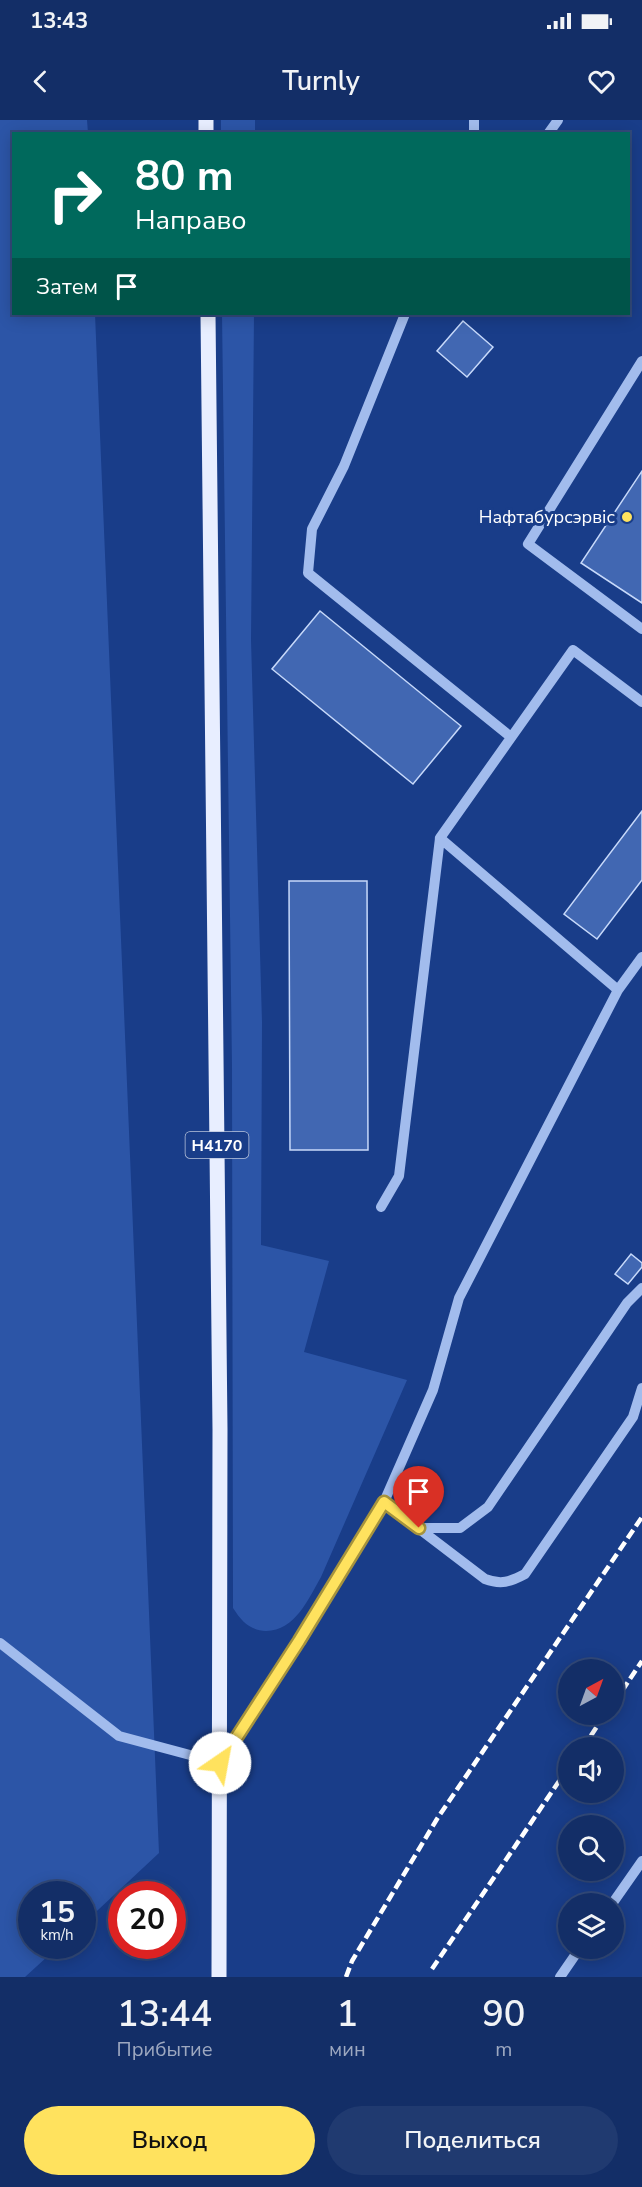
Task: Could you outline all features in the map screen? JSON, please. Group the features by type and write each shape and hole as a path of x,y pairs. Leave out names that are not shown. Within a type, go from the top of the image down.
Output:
{"main road":[{"name":"Н4170","path":"208,315 220,1429 219,1977"}],"street":[{"path":"405,315 344,466 312,529 308,573 511,737"},
{"path":"400,327 409,315"},
{"path":"642,362 528,544 642,629"},
{"path":"381,1207 399,1176 440,838 573,650 642,702"},
{"path":"440,838 618,990"},
{"path":"0,1643 119,1736 220,1763 299,1641 384,1502 433,1390 459,1298 618,990 642,957"},
{"path":"419,1528 460,1528 488,1507 627,1303 642,1288"},
{"path":"384,1502 485,1579 496,1583 509,1582 525,1574 633,1418 642,1388"},
{"path":"622,1893 638,1875 642,1862"},
{"path":"560,1977 572,1959"}],"shaded area":[{"path":"0,120 87,120 88,132 12,132 12,315 95,315 159,1853 129,1881 108,1881 108,1901 96,1912 96,1881 18,1881 18,1959 45,1959 25,1977 0,1977"},
{"path":"221,120 255,120 255,132 221,132"},
{"path":"222,315 254,315 251,640 262,1022 261,1245 329,1261 304,1352 407,1380 321,1577 300,1612 293,1619 276,1630 266,1631 255,1629 247,1624 233,1608 232,1066"}],"building":[{"path":"463,321 493,347 467,377 437,351"},
{"name":"Нафтабурсэрвіс","path":"642,471 642,603 581,563"},
{"path":"320,611 461,726 413,784 272,669"},
{"path":"642,811 642,880 597,939 564,914"},
{"path":"289,881 367,881 368,1150 290,1150"},
{"path":"631,1254 642,1263 642,1267 628,1284 615,1274"}],"railway":[{"path":"346,1977 352,1961 437,1819 642,1517"},
{"path":"624,1688 642,1661"},
{"path":"590,1737 598,1725"},
{"path":"432,1969 558,1783"}],"place":[{"name":"Нафтабурсэрвіс","path":"627,517"}],"route":[{"path":"220,1763 299,1641 384,1502 419,1528"}]}
